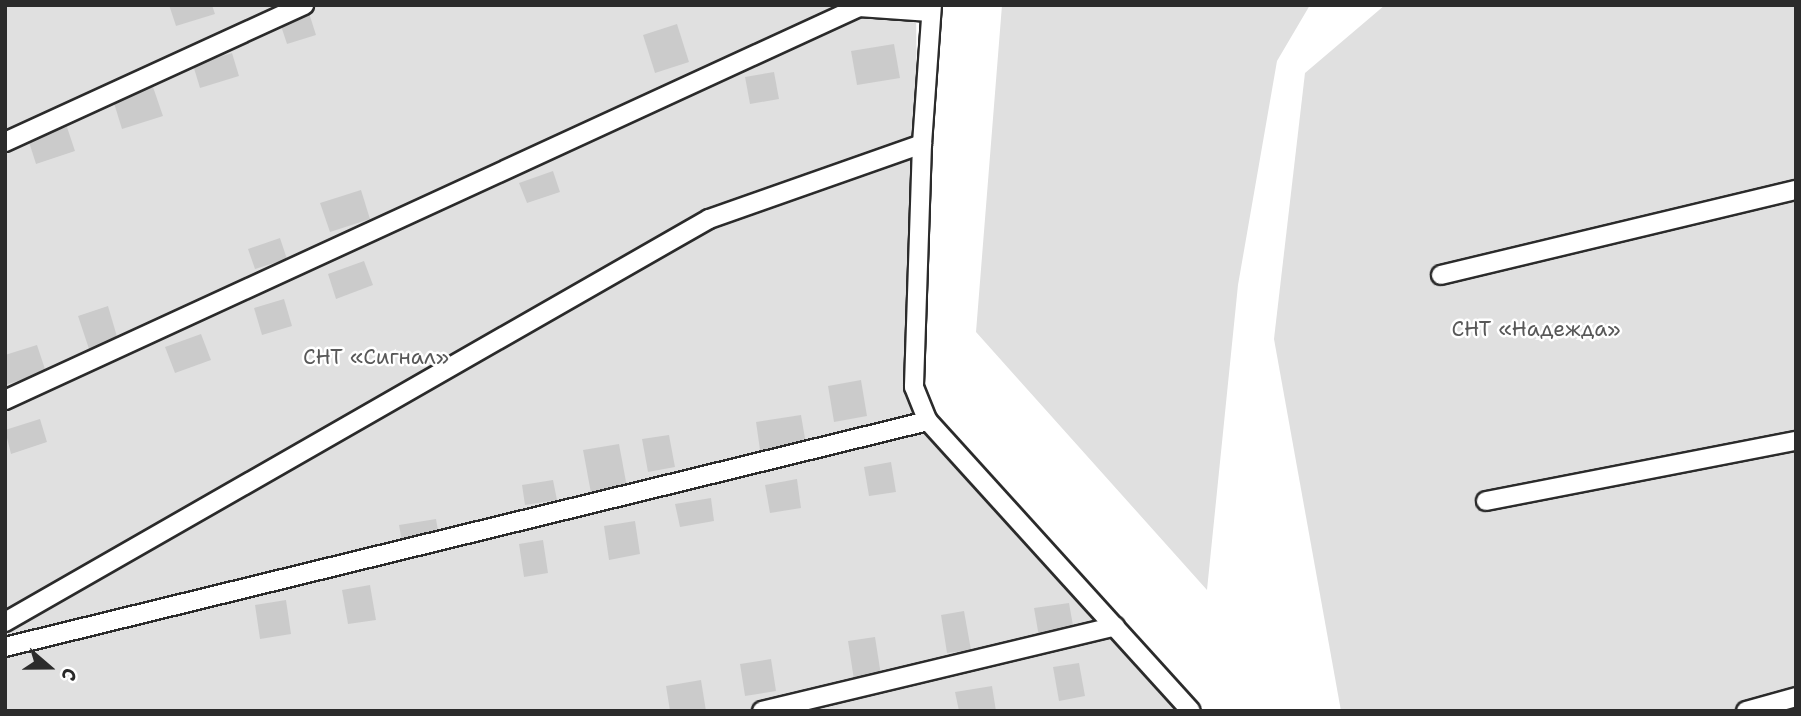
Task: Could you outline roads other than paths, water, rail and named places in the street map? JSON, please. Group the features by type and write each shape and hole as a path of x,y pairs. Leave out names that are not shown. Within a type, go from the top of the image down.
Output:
{"lane":[{"path":"5,142 304,5"},
{"path":"5,400 859,7 931,9 922,144 914,387 928,421 1191,711"},
{"path":"5,622 709,219 922,144"},
{"path":"1440,275 1796,190"},
{"path":"5,647 928,421"},
{"path":"1486,500 1796,441"},
{"path":"762,711 1115,626"},
{"path":"1746,711 1796,697"}],"park label":[{"name":"СНТ «Надежда»","path":"1536,329"},
{"name":"СНТ «Сигнал»","path":"376,357"}]}
